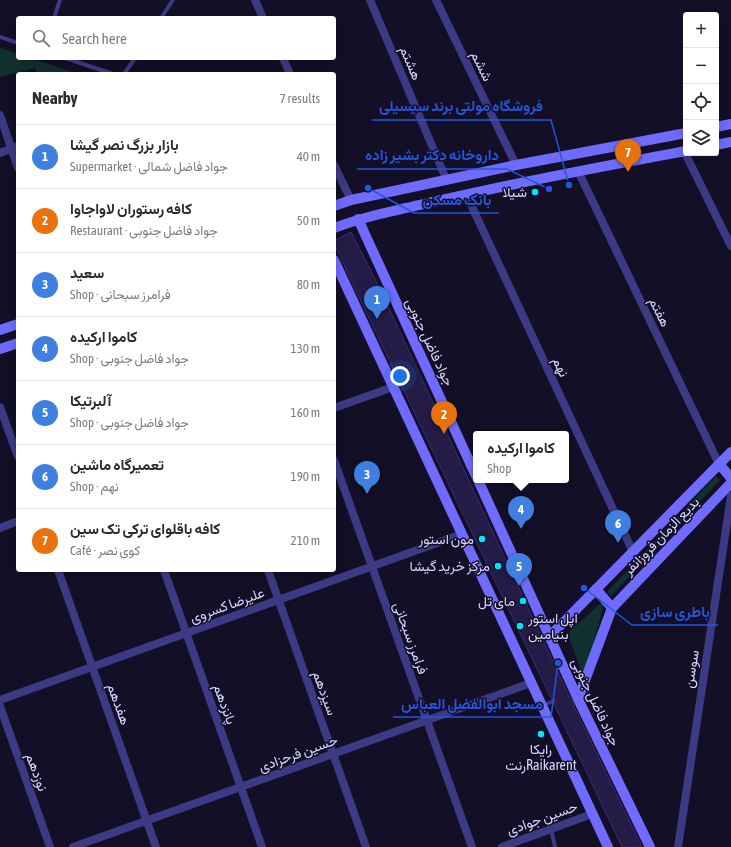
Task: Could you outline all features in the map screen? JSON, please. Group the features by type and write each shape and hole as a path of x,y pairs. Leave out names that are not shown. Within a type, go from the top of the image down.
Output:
{"street":[{"path":"255,0 262,16"},
{"name":"هشتم","path":"370,0 447,181"},
{"name":"ششم","path":"436,0 516,165"},
{"path":"284,60 289,72"},
{"path":"0,115 14,147 16,158"},
{"path":"719,126 731,124"},
{"path":"336,205 351,200 447,181 516,165 683,134"},
{"path":"719,144 731,142"},
{"path":"0,153 14,147"},
{"path":"336,227 358,219 466,194 683,151"},
{"path":"687,156 731,246"},
{"path":"336,169 351,200"},
{"name":"هفتم","path":"578,171 719,464"},
{"name":"نهم","path":"466,194 633,552"},
{"name":"جواد فاضل جنوبی","path":"358,219 473,469"},
{"path":"336,264 608,847"},
{"path":"0,330 16,325"},
{"path":"0,350 16,344"},
{"path":"336,407 393,387"},
{"path":"0,407 16,451"},
{"path":"550,636 731,452"},
{"path":"719,464 731,478"},
{"name":"فرامرز سبحانی","path":"336,466 472,847"},
{"name":"جواد فاضل جنوبی","path":"479,483 578,699 650,847"},
{"name":"بدیع الزمان فروزانفر","path":"612,608 731,483"},
{"name":"سوسن","path":"678,847 731,496"},
{"path":"0,528 16,522"},
{"name":"علیرضا کسروی","path":"0,700 462,534"},
{"name":"هفدهم","path":"59,572 156,847"},
{"name":"پانزدهم","path":"165,572 262,847"},
{"name":"سیزدهم","path":"269,572 366,847"},
{"path":"578,699 612,608 596,589"},
{"name":"حسین فرحزادی","path":"73,847 531,683"},
{"name":"نوزدهم","path":"0,706 50,847"},
{"name":"حسین جوادی","path":"502,847 592,814"}],"lane":[{"path":"55,16 60,0"},
{"path":"162,16 173,0"},
{"path":"0,37 16,42"},
{"path":"71,60 107,72"},
{"path":"125,72 134,60"},
{"path":"568,694 571,693 578,699"},
{"path":"542,706 553,701"},
{"path":"551,829 555,847"}],"green space":[{"path":"0,48 16,53 16,60 36,60 72,72 36,72 35,68 0,77"},
{"path":"716,476 720,480 611,596 607,592"},
{"path":"602,602 604,604 586,672 581,671 568,635 570,631"}],"building":[{"name":"مرکز خرید گیشا","path":"351,232 382,293 568,694 642,847 622,847 554,704 556,699 551,698 356,291 336,247 336,240"}],"place":[{"name":"کافه باقلوای ترکی تک سین","path":"628,172"},
{"name":"فروشگاه مولتی برند سیسیلی","path":"569,185"},
{"name":"بانک مسکن","path":"368,188"},
{"name":"داروخانه دکتر بشیر زاده","path":"549,189"},
{"name":"شیلا","path":"535,192"},
{"name":"بازار بزرگ نصر گیشا","path":"377,319"},
{"name":"کافه رستوران لاواجاوا","path":"444,434"},
{"name":"سعید","path":"367,494"},
{"name":"کاموا ارکیده","path":"521,529"},
{"name":"مون استور","path":"482,539"},
{"name":"تعمیرگاه ماشین","path":"618,543"},
{"name":"مرکز خرید گیشا","path":"498,566"},
{"name":"آلبرتیکا","path":"519,586"},
{"name":"باطری سازی","path":"584,588"},
{"name":"مای تل","path":"523,601"},
{"name":"اپل استور بنیامین","path":"520,626"},
{"name":"مسجد ابوالفضل العباس","path":"558,663"},
{"name":"رایکا رنتRaikarent","path":"541,734"}]}
